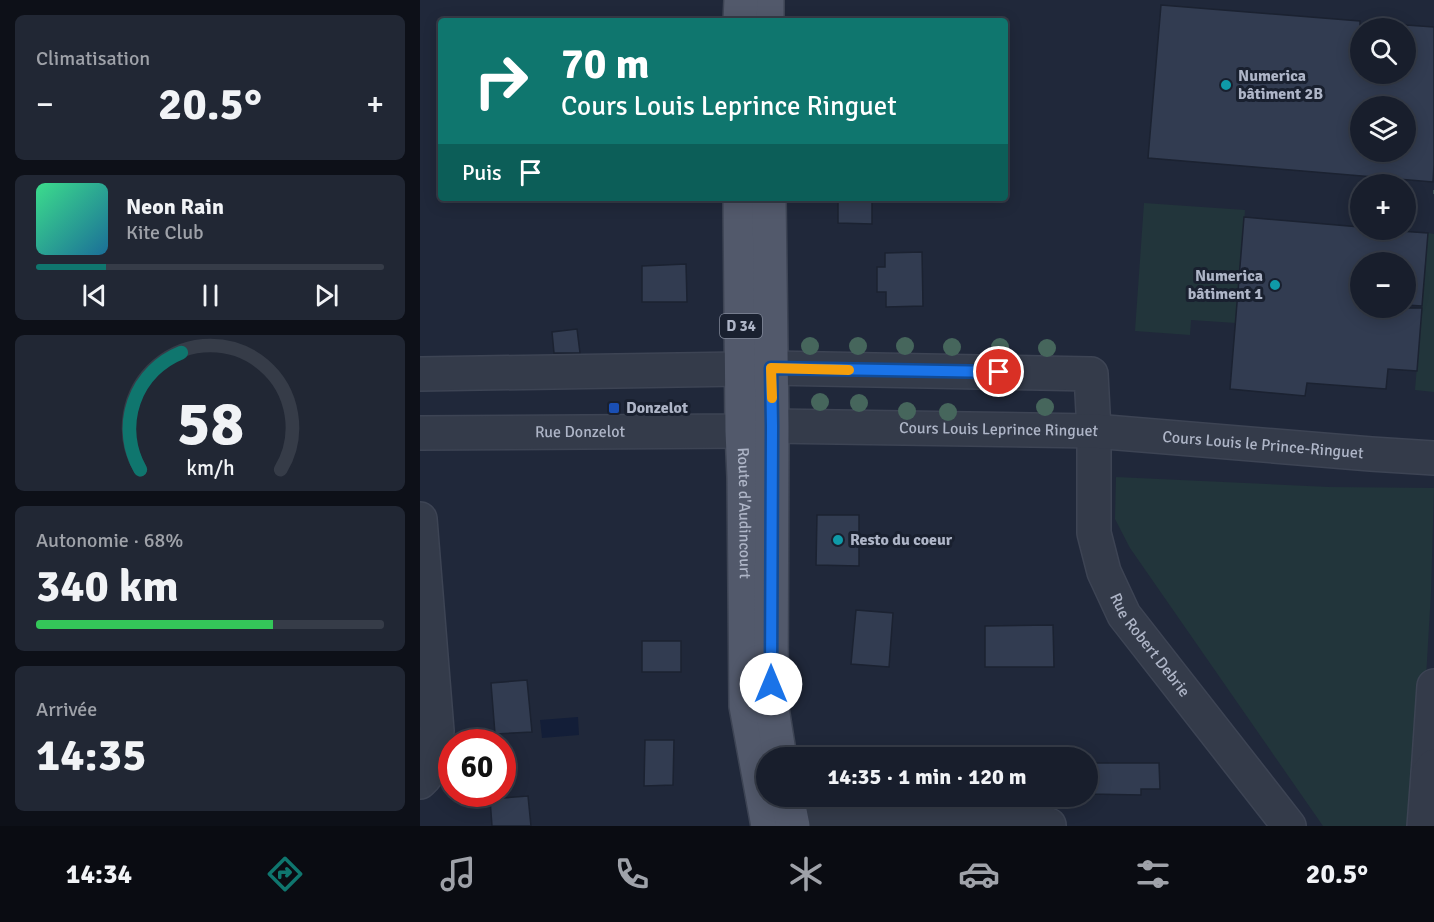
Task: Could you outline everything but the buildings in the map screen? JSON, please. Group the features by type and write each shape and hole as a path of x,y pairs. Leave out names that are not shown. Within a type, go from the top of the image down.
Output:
{"main road":[{"path":"740,18 741,0"},
{"path":"766,0 767,18"},
{"name":"Route d'Audincourt","path":"740,201 756,369 771,702 778,747"},
{"name":"Route d'Audincourt","path":"756,369 769,201"},
{"name":"Route d'Audincourt","path":"757,428 744,477 746,706 785,818"}],"street":[{"path":"420,374 756,369"},
{"name":"Cours Louis Leprince Ringuet","path":"756,369 1091,374 1094,431 757,428"},
{"name":"Rue Donzelot","path":"420,433 757,428"},
{"name":"Cours Louis le Prince-Ringuet","path":"1094,431 1434,458"},
{"name":"Rue Robert Debrie","path":"1094,431 1094,533 1104,572 1124,615 1289,826"},
{"path":"420,519 437,731 423,779"},
{"path":"1424,826 1431,770 1434,686"},
{"name":"Route d'Audincourt","path":"785,818 875,824 1049,825"}],"shaded area":[{"path":"1144,203 1245,210 1236,323 1191,320 1190,335 1135,331"},
{"path":"1428,233 1434,234 1434,392 1415,390"},
{"path":"1116,477 1329,487 1434,488 1431,592 1418,815 1415,826 1323,826 1130,548 1115,519"}],"water":[{"path":"578,717 579,735 542,738 540,720"}],"slow traffic":[{"path":"772,398 771,368 849,370"}],"place":[{"name":"Numerica bâtiment 2B","path":"1226,85"},
{"name":"Numerica bâtiment 1","path":"1275,285"},
{"name":"Donzelot","path":"614,408"},
{"name":"Resto du coeur","path":"838,540"}],"route":[{"path":"771,684 771,368 999,372"}]}
